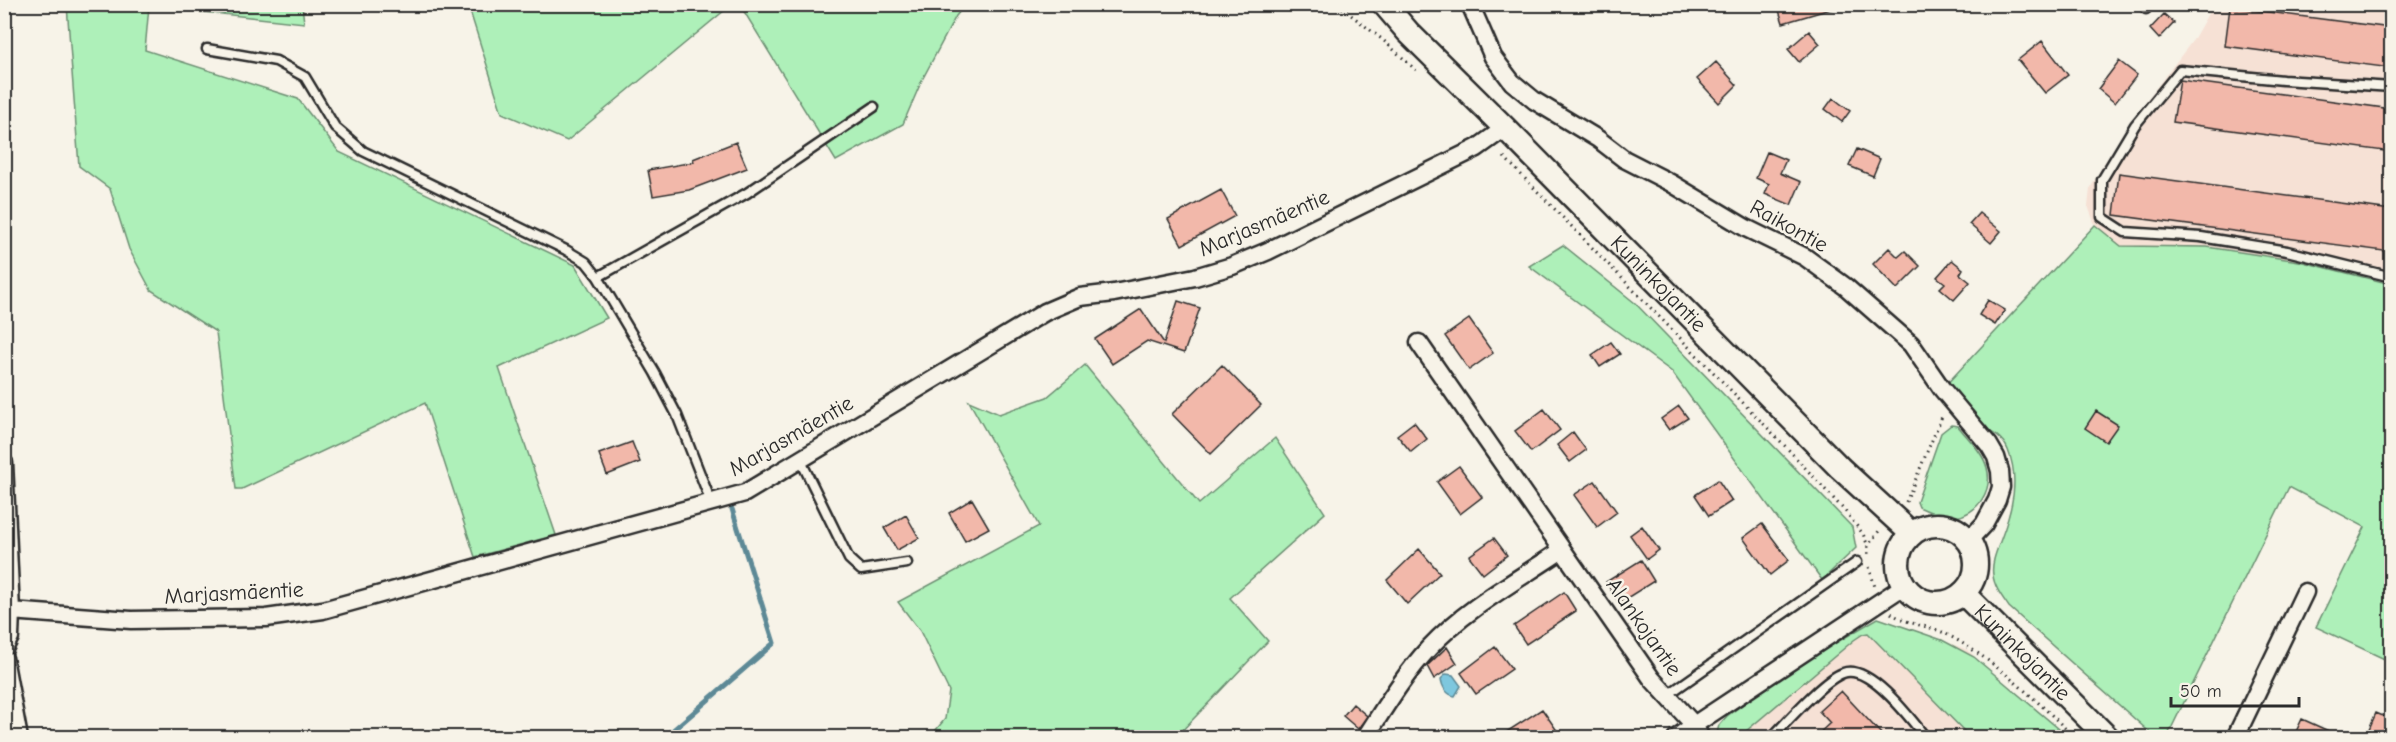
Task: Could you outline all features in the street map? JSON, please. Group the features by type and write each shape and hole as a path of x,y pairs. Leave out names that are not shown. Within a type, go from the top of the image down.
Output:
{"main road":[{"name":"Kuninkojantie","path":"1370,4 1408,32"},
{"name":"Kuninkojantie","path":"1384,4 1497,135 1840,468 1912,534"},
{"path":"1935,525 1948,526 1968,541 1976,562 1975,573 1964,593 1952,600 1932,602 1913,596 1904,586 1898,564 1899,553 1912,534 1935,525"},
{"name":"Kuninkojantie","path":"1964,593 2108,738"}],"street":[{"name":"Raikontie","path":"1470,4 1493,57 1512,82 1535,101 1598,139 1624,159 1671,183 1746,228 1804,256 1846,287 1911,344 1942,389 1989,445 1996,457 2001,487 1997,500 1984,524 1968,541"},
{"name":"Marjasmäentie","path":"11,610 131,620 266,618 323,610 745,493 1045,312 1080,297 1114,293 1195,277 1232,266 1268,251 1497,135"},
{"name":"Alankojantie","path":"1419,343 1665,696 1698,731"},
{"path":"4,463 11,610 10,637 4,649"},
{"path":"1365,738 1407,675 1430,647 1466,615 1562,549"},
{"path":"1676,738 1698,731 1904,586"},
{"path":"2235,738 2305,592"},
{"path":"4,658 19,738"}],"lane":[{"path":"207,49 276,61 305,77 335,127 363,151 566,250 586,262 598,277 656,373 677,415 711,502"},
{"path":"2391,87 2180,70 2135,125 2102,180 2102,217 2125,232 2201,237 2287,251 2391,277"},
{"path":"598,277 747,193 874,107"},
{"path":"801,459 849,559 861,570 907,563"},
{"path":"1665,696 1857,562"},
{"path":"1771,738 1830,680 1843,673 1855,671 1874,682 1909,716 1926,738"}],"path":[{"path":"1337,4 1383,40 1424,77"},
{"path":"1497,135 1845,511 1863,534 1868,546 1868,565 1872,581"},
{"path":"1908,500 1943,416 1942,389"},
{"path":"1857,562 1878,531"},
{"path":"1892,614 1941,632 1977,653 2021,688 2075,738"},
{"path":"2058,738 2067,730"}],"shaded area":[{"path":"2213,5 2391,5 2391,284 2299,261 2207,247 2121,246 2095,225 2088,206 2090,189 2137,113 2193,40"},
{"path":"1883,619 1968,650 2055,737 1724,738 1801,673"}],"green space":[{"path":"468,4 731,5 567,141 502,113"},
{"path":"67,5 302,5 304,23 149,6 145,50 298,99 339,152 575,265 607,318 499,368 556,535 475,557 425,403 242,489 236,489 216,332 151,290 129,249 110,189 79,166"},
{"path":"740,5 965,5 956,16 922,80 903,124 836,161"},
{"path":"2095,225 2121,246 2207,247 2299,261 2391,284 2391,662 2316,627 2365,527 2289,487 2167,737 2155,737 2009,607 2004,600 1995,584 1993,566 2013,495 2012,461 2000,439 1965,417 1942,389"},
{"path":"1563,245 1635,303 1852,527 1856,548 1822,580 1672,372 1529,266"},
{"path":"1085,365 1199,504 1275,438 1325,513 1230,598 1268,641 1176,737 930,737 945,719 949,691 920,631 898,602 1039,526 969,401 999,414 1047,397"},
{"path":"1951,425 1958,426 1979,451 1987,468 1988,485 1982,500 1971,511 1955,517 1945,517 1919,507 1917,502 1941,433"},
{"path":"1878,618 1942,640 1974,657 2059,729 2049,737 1970,737 1868,633 1854,640 1739,737 1716,737 1719,725 1727,716 1798,665"}],"water":[{"path":"1446,674 1453,675 1461,686 1455,696 1447,692 1442,685 1441,679"}],"building":[{"path":"1777,4 1833,4 1834,8 1783,23"},
{"path":"2230,7 2391,28 2391,68 2225,46"},
{"path":"2164,14 2174,23 2159,39 2150,29"},
{"path":"1809,31 1820,44 1799,62 1788,49"},
{"path":"2042,41 2068,75 2045,93 2018,60"},
{"path":"2119,61 2137,75 2115,103 2098,89"},
{"path":"1716,62 1737,85 1719,103 1697,79"},
{"path":"2180,80 2391,109 2391,152 2173,122"},
{"path":"1833,98 1850,111 1842,122 1825,109"},
{"path":"736,142 747,168 689,190 653,196 648,170 694,162 693,159"},
{"path":"1857,149 1880,159 1873,176 1849,166"},
{"path":"1767,152 1786,160 1780,173 1801,182 1791,205 1765,194 1769,184 1756,178"},
{"path":"2119,173 2391,210 2391,252 2114,215"},
{"path":"1221,190 1235,216 1182,245 1168,219"},
{"path":"1979,213 2001,231 1991,243 1969,224"},
{"path":"1889,248 1898,257 1905,251 1920,266 1897,289 1873,264"},
{"path":"1952,260 1963,269 1960,274 1970,282 1954,300 1940,288 1945,283 1937,277"},
{"path":"1988,300 2005,310 1995,325 1979,315"},
{"path":"1178,301 1200,308 1184,353 1147,341 1112,364 1095,339 1141,309 1164,343"},
{"path":"1469,319 1493,353 1469,370 1445,336"},
{"path":"1611,342 1620,354 1600,367 1592,355"},
{"path":"1222,365 1261,405 1211,454 1172,414"},
{"path":"1679,406 1688,418 1669,430 1661,419"},
{"path":"1544,409 1560,430 1531,452 1515,431"},
{"path":"2096,411 2118,425 2106,442 2085,428"},
{"path":"1414,422 1427,439 1411,452 1397,435"},
{"path":"1573,432 1586,450 1570,462 1557,445"},
{"path":"632,442 640,462 607,475 599,454"},
{"path":"1459,466 1482,497 1460,514 1437,482"},
{"path":"1718,480 1732,501 1709,516 1695,495"},
{"path":"1595,481 1617,512 1597,527 1574,495"},
{"path":"972,499 989,528 965,541 949,513"},
{"path":"906,515 919,538 897,550 884,528"},
{"path":"1762,524 1789,560 1770,575 1743,538"},
{"path":"1642,526 1659,550 1647,559 1630,535"},
{"path":"1494,538 1507,555 1483,574 1469,556"},
{"path":"1419,549 1440,573 1407,604 1387,580"},
{"path":"1641,560 1654,581 1619,603 1606,582"},
{"path":"1564,592 1576,611 1526,644 1514,626"},
{"path":"1447,647 1457,663 1434,679 1427,666"},
{"path":"1495,647 1512,669 1476,694 1461,673"},
{"path":"1841,691 1885,738 1814,738 1830,723 1819,711"},
{"path":"1353,704 1367,716 1358,729 1343,716"},
{"path":"1542,709 1558,732 1549,738 1497,738"},
{"path":"2376,713 2390,719 2386,728 2391,730 2391,738 2365,738"},
{"path":"2302,719 2344,738 2293,738"}],"waterway":[{"path":"664,738 774,643 732,509"}]}
